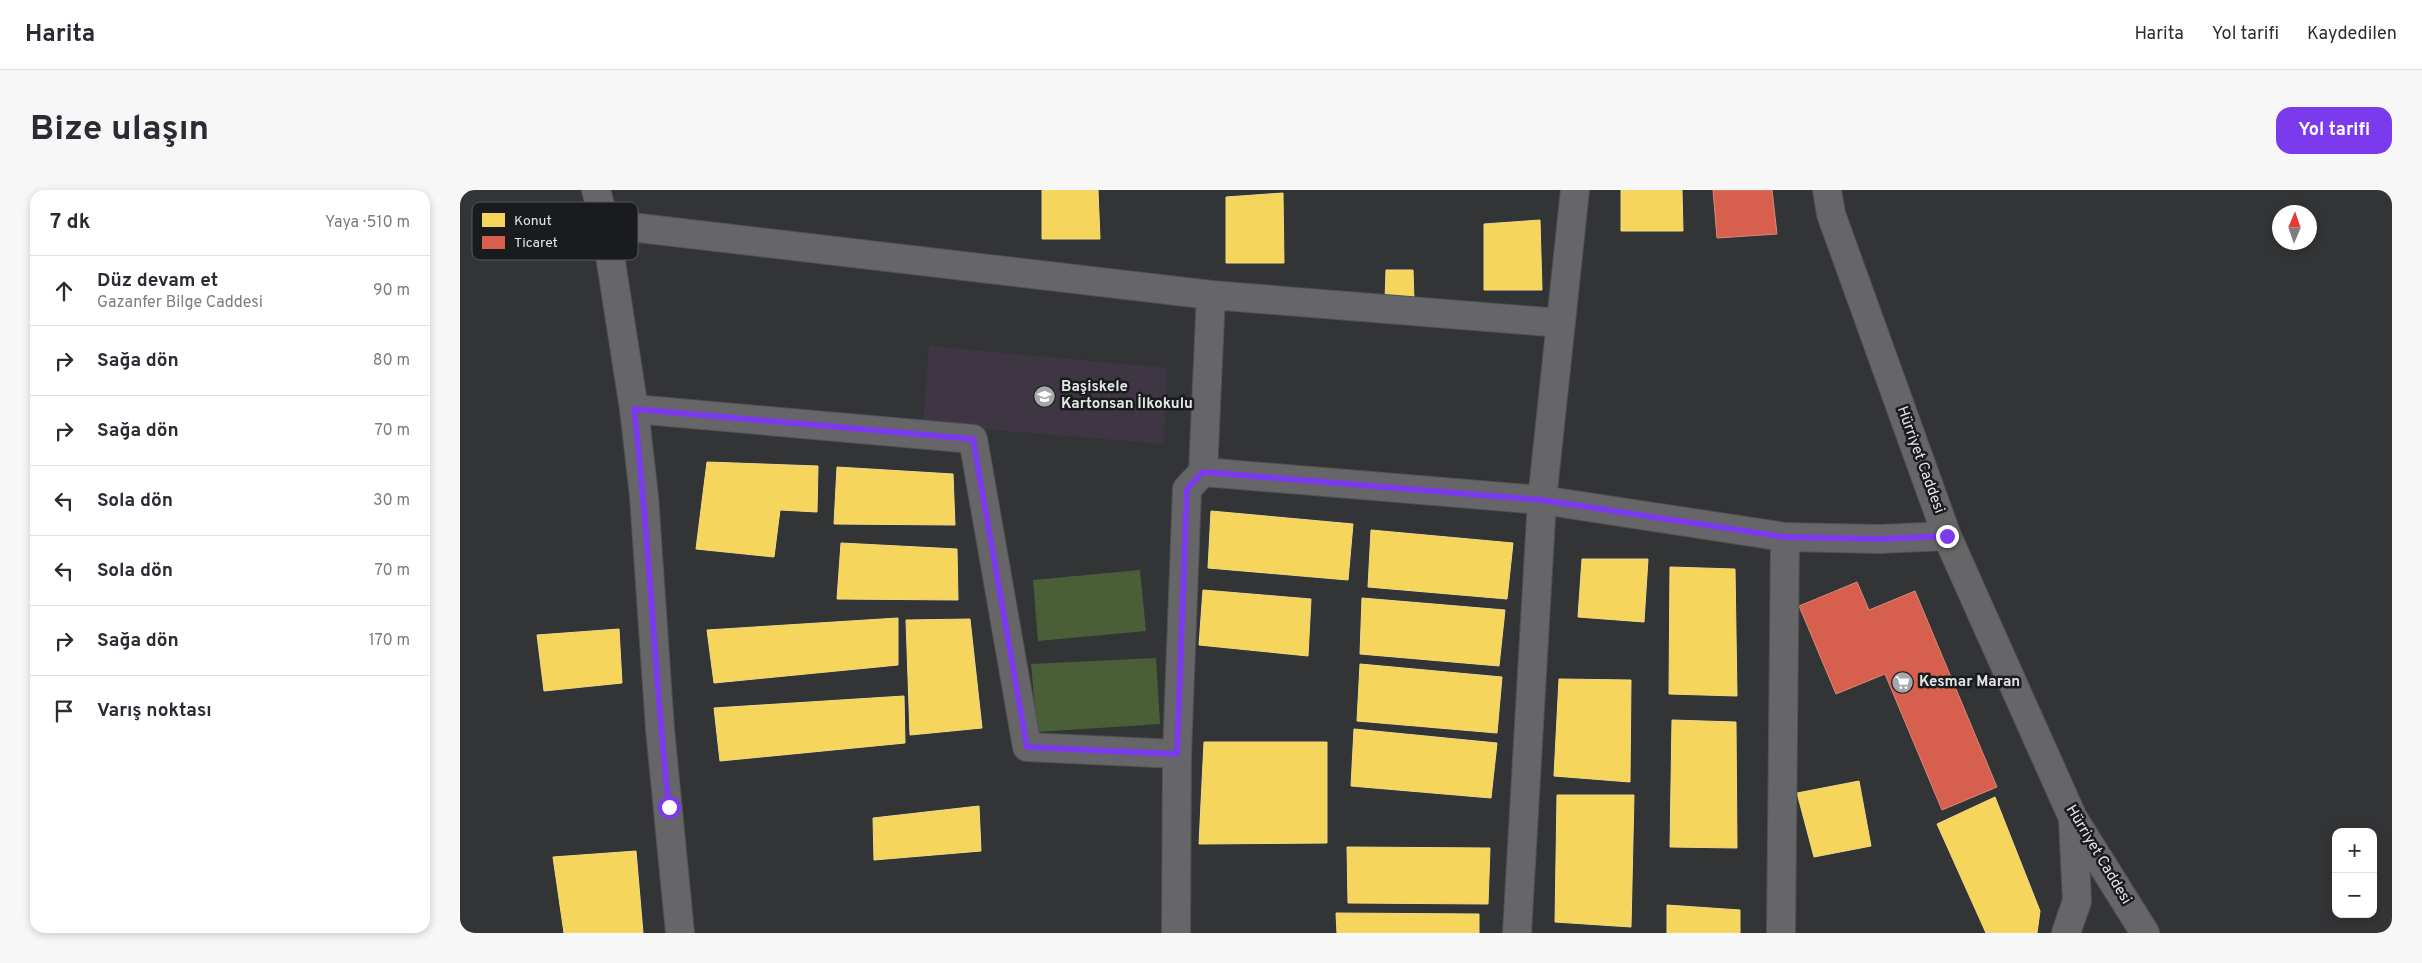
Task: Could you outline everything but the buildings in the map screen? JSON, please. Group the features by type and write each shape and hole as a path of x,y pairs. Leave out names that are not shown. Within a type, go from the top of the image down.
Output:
{"street":[{"path":"1517,933 1542,500 1575,190"},
{"name":"Hürriyet Caddesi","path":"1826,190 1831,214 1947,536 2073,818 2143,931"},
{"path":"638,228 1211,295 1561,323"},
{"path":"611,260 634,409 644,496 660,729 680,933"},
{"path":"1176,933 1177,754 1187,489 1203,472 1211,295"},
{"path":"634,409 973,439 1027,747 1177,754"},
{"path":"1203,472 1542,500 1785,537 1880,539 1947,536"},
{"path":"1781,933 1785,537"},
{"path":"2066,933 2077,901 2073,818"}],"shaded area":[{"name":"Başiskele Kartonsan İlkokulu","path":"929,346 1167,368 1164,444 923,424"}],"green space":[{"path":"1140,570 1146,631 1038,641 1033,580"},
{"path":"1156,658 1160,724 1037,732 1031,664"}],"place":[{"name":"Başiskele Kartonsan İlkokulu","path":"1045,396"},
{"name":"Kesmar Maran","path":"1903,682"}],"route":[{"path":"669,807 660,729 644,496 634,409 973,439 1027,747 1177,754 1187,489 1203,472 1542,500 1785,537 1880,539 1947,536"}]}
